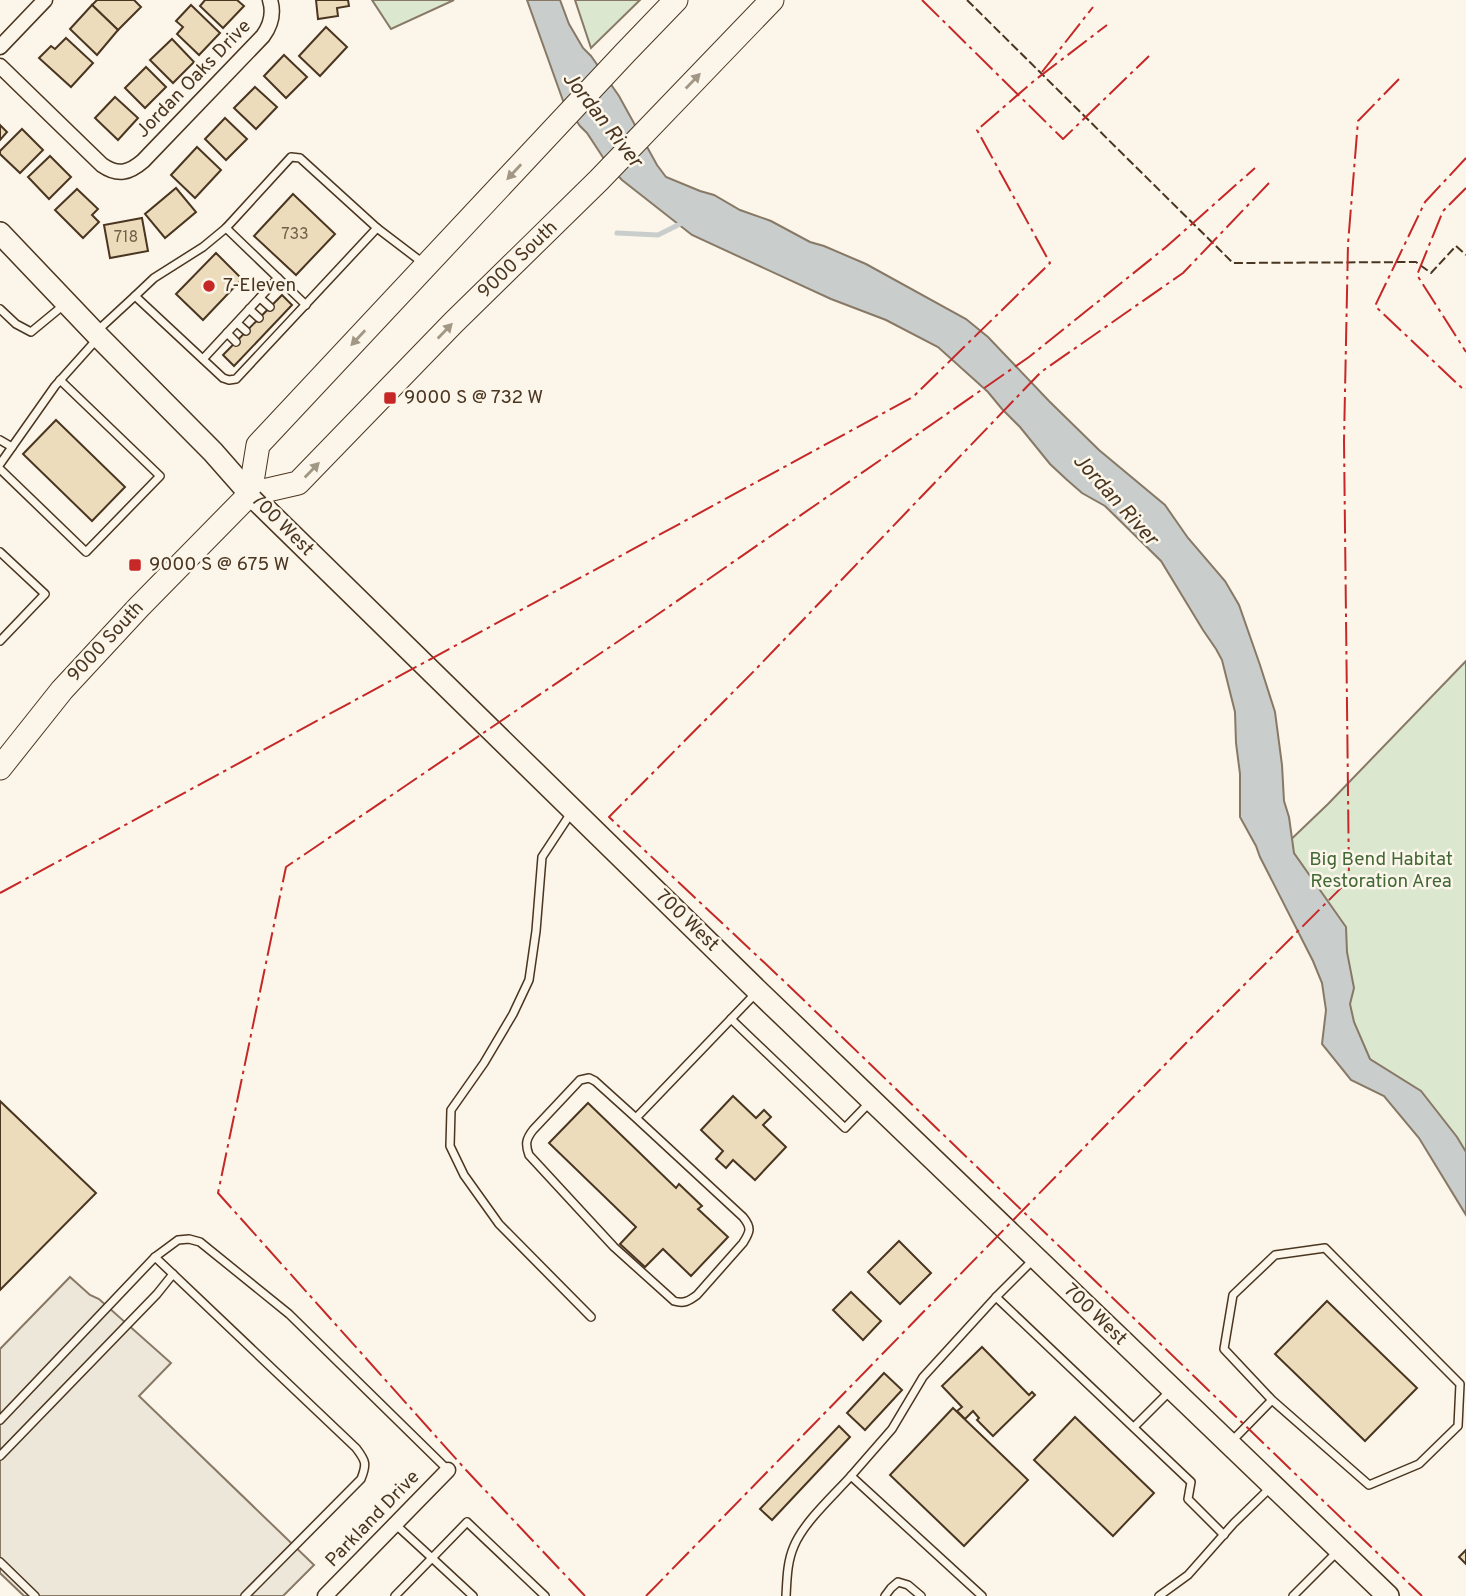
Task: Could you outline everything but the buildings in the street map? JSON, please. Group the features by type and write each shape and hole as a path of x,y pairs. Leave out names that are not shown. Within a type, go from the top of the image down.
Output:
{"main road":[{"path":"250,494 258,445 676,0"},
{"name":"9000 South","path":"2,762 62,690 250,494 299,483 453,323 599,180 772,0"}],"street":[{"path":"0,47 45,0"},
{"name":"Jordan Oaks Drive","path":"0,66 102,165 123,173 143,161 263,36 271,22 270,0"},
{"name":"700 West","path":"0,233 214,452 250,494 758,991 1388,1596"},
{"name":"Parkland Drive","path":"325,1596 448,1470"}],"lane":[{"path":"60,380 160,476 86,552 0,467 60,380 97,335 154,278 226,228 291,157 300,158 377,228 426,266"},
{"path":"226,228 306,305"},
{"path":"135,296 223,378 236,379 377,228"},
{"path":"203,359 278,278"},
{"path":"260,298 270,307"},
{"path":"0,309 16,324 31,332 67,303"},
{"path":"249,309 259,318"},
{"path":"281,317 288,324"},
{"path":"237,323 246,331"},
{"path":"270,328 277,335"},
{"path":"227,333 236,342"},
{"path":"257,341 265,348"},
{"path":"246,353 254,360"},
{"path":"0,440 12,447"},
{"path":"0,552 45,594 0,641"},
{"path":"573,810 542,857 536,931 528,980 513,1014 484,1063 451,1110 450,1146 464,1175 499,1224 592,1317"},
{"path":"636,1118 758,991"},
{"path":"731,1018 845,1128 872,1100"},
{"path":"589,1078 595,1081 636,1118 749,1225 749,1234 743,1243 697,1294 682,1303 674,1301 614,1247 528,1155 525,1145 533,1130 580,1080 589,1078"},
{"path":"0,1420 155,1257 178,1240 189,1239 200,1242 289,1314 448,1470"},
{"path":"1325,1248 1460,1384 1458,1426 1419,1464 1369,1485 1272,1400 1224,1349 1233,1295 1275,1255 1325,1248"},
{"path":"155,1257 356,1448 364,1459 365,1469 360,1479 245,1596"},
{"path":"786,1596 788,1568 795,1544 806,1527 892,1429 923,1377 996,1297 1036,1258"},
{"path":"0,1456 157,1294 173,1274"},
{"path":"996,1297 1191,1482 1188,1499 1224,1535"},
{"path":"1134,1427 1172,1389"},
{"path":"1229,1444 1272,1400"},
{"path":"851,1476 982,1596"},
{"path":"1159,1596 1188,1575 1272,1485"},
{"path":"395,1596 467,1521 545,1596"},
{"path":"395,1524 473,1596"},
{"path":"1293,1596 1340,1549"},
{"path":"0,1562 35,1596"},
{"path":"885,1596 898,1582 908,1585 921,1596"}],"green space":[{"path":"372,0 454,0 391,29"},
{"path":"575,0 640,0 591,48"},
{"name":"Big Bend Habitat Restoration Area","path":"1466,661 1466,1166 1349,1044 1282,848"}],"shaded area":[{"path":"70,1277 171,1363 139,1396 314,1565 283,1596 24,1596 0,1573 0,1349"}],"water":[{"name":"Jordan River","path":"527,0 560,0 569,24 583,48 619,96 666,177 714,195 810,242 866,264 966,319 988,337 1099,450 1165,505 1188,538 1225,581 1239,605 1275,712 1284,801 1294,853 1346,927 1347,952 1354,988 1350,1004 1354,1022 1370,1059 1421,1091 1466,1152 1466,1215 1419,1138 1384,1096 1351,1080 1322,1044 1326,1010 1322,983 1240,817 1235,712 1222,660 1161,561 1105,506 1082,493 1050,464 988,392 938,347 886,320 831,299 692,235 622,180 566,109"}],"waterway":[{"path":"617,233 658,235 683,221"}],"fence":[{"path":"967,0 1233,263 1416,262 1431,273 1456,246 1466,255"}],"power":[{"path":"922,0 1063,139 1149,56"},
{"path":"1042,72 1093,7"},
{"path":"0,893 913,397 1050,263 977,130 1035,80 1107,25"},
{"path":"646,1596 1349,880 1344,441 1348,244 1358,121 1399,79"},
{"path":"1466,158 1425,202 1375,306 1466,389"},
{"path":"585,1596 466,1470 218,1193 286,867 1029,357 1166,247 1255,168"},
{"path":"1269,183 1183,273 1041,372 755,670 609,817 786,983 1422,1596"},
{"path":"1466,188 1443,211 1417,275 1466,352"}],"place":[{"name":"7-Eleven","path":"209,286"},
{"name":"9000 S @ 732 W","path":"390,398"},
{"name":"9000 S @ 675 W","path":"135,565"}]}
